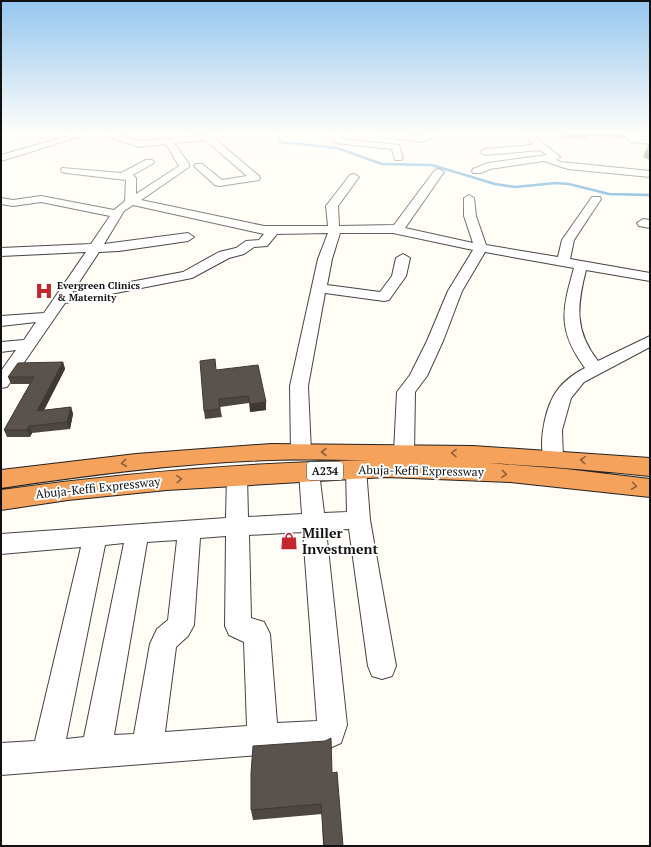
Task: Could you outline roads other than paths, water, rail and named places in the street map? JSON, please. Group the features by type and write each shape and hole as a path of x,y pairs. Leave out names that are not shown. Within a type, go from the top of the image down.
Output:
{"highway":[{"name":"Abuja-Keffi Expressway","path":"1,479 70,469 210,467 305,462 404,452 476,453 650,467"},
{"name":"Abuja-Keffi Expressway","path":"305,462 356,469 424,468 473,471 650,488"},
{"name":"Abuja-Keffi Expressway","path":"1,500 107,485 210,467 236,476 271,463"}],"street":[{"path":"100,174 131,178 130,201"},
{"path":"123,176 128,174"},
{"path":"1,383 60,300 116,214 130,201 174,174"},
{"path":"208,174 219,182 226,183 255,178 250,174"},
{"path":"397,230 424,195 437,174"},
{"path":"1,759 325,736 330,732 332,725 315,522 305,462 299,386 319,288 334,230 332,206 354,177"},
{"path":"469,198 470,216 481,248"},
{"path":"563,262 568,240 596,198"},
{"path":"1,201 13,203 41,199 116,214"},
{"path":"130,201 273,230 397,230 481,248 581,264 650,278"},
{"path":"60,300 187,275 224,255 243,251 250,244 263,243 273,230"},
{"path":"1,252 119,247 188,237"},
{"path":"404,452 406,392 418,376 435,341 455,291 481,248"},
{"path":"319,288 384,297 399,276 403,258"},
{"path":"581,264 570,312 581,352 595,369"},
{"path":"1,321 47,317"},
{"path":"553,458 552,430 562,397 578,378 650,341"},
{"path":"1,347 28,344"},
{"path":"356,469 359,520 382,666"},
{"path":"236,476 238,626 242,629 255,631 257,634 263,740"},
{"path":"1,544 95,538 189,528 359,520"},
{"path":"147,748 163,644 165,639 178,630 181,625 189,528"},
{"path":"96,752 137,534"},
{"path":"47,755 95,538"}],"waterway":[{"path":"460,174 495,184 515,187 556,183 569,184 609,194 650,195"}],"place":[{"name":"Evergreen Clinics & Maternity","path":"44,291"},
{"name":"Miller Investment","path":"289,541"}]}
